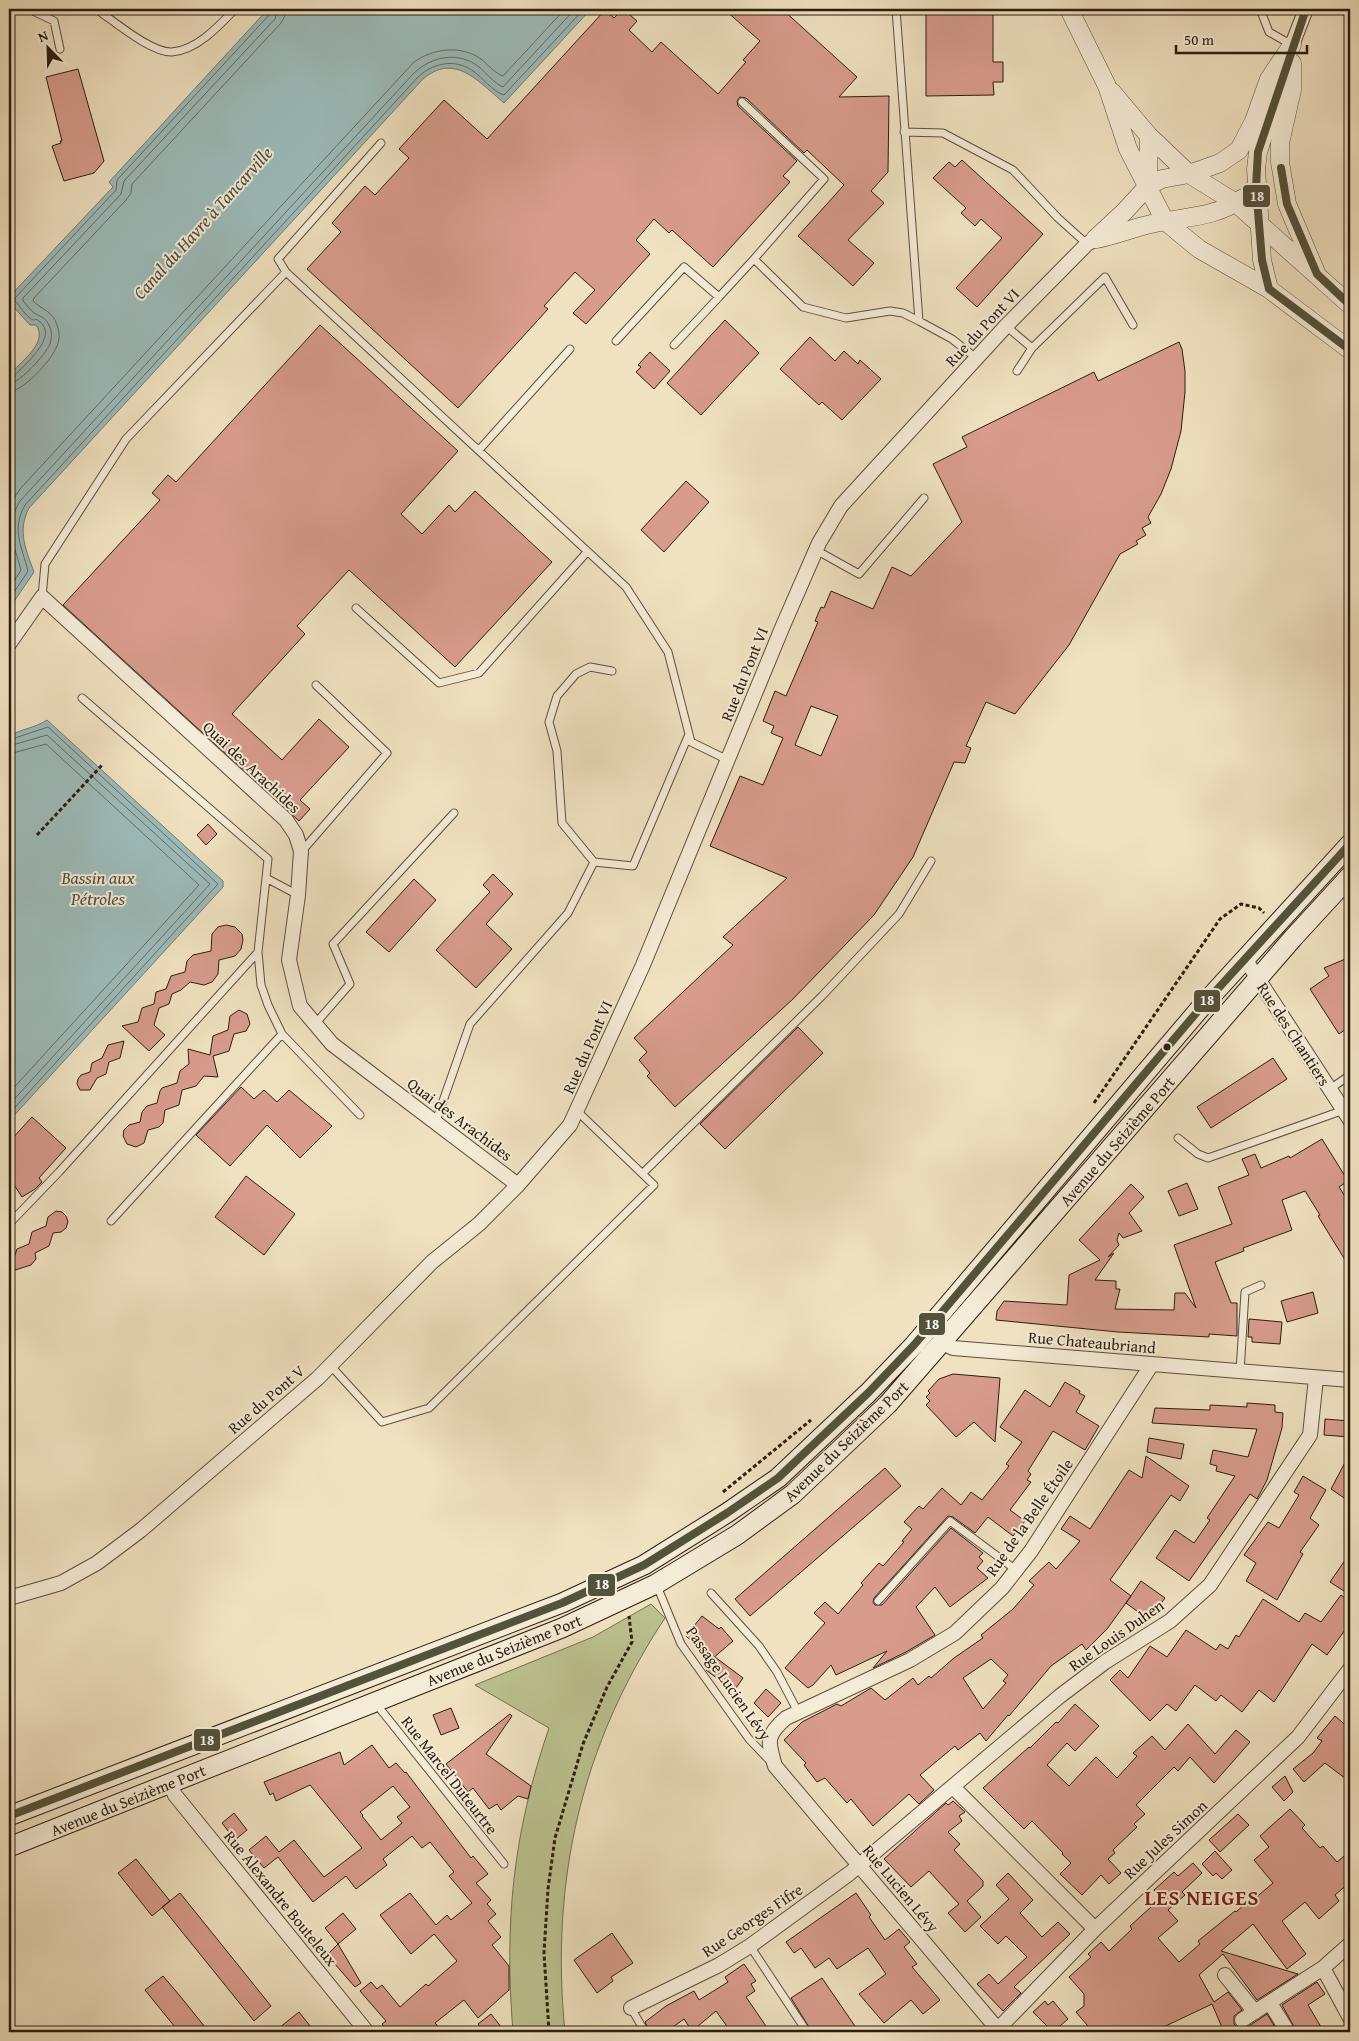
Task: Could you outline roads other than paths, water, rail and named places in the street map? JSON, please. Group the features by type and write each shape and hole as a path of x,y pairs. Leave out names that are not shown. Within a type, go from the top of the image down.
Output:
{"main road":[{"name":"Avenue du Seizième Port","path":"9,1816 562,1603 644,1565 727,1513 778,1478 868,1393 914,1345 1203,1005 1350,844"},
{"name":"Avenue du Seizième Port","path":"9,1847 562,1628 656,1584 737,1535 793,1494 888,1404 1350,876"},
{"path":"9,1828 43,1804"}],"street":[{"path":"1069,9 1106,86 1122,134 1166,221 1199,249 1270,289 1350,350"},
{"path":"1270,289 1262,260 1256,187 1258,152 1292,45 1306,9"},
{"path":"1091,242 1111,237 1133,228 1217,212 1236,203 1256,187 1280,143 1292,90 1292,45"},
{"path":"1091,242 1148,186 1162,178 1189,174 1220,163 1239,150 1254,121 1269,79 1292,45"},
{"path":"1106,86 1149,136 1189,174 1236,203 1350,305"},
{"path":"1148,186 1149,136"},
{"path":"1280,143 1282,179 1287,204 1317,274"},
{"name":"Rue du Pont VI","path":"518,1185 570,1125 577,1112 643,965 816,550 841,506 1006,326 1091,242"},
{"path":"9,644 42,597"},
{"name":"Quai des Arachides","path":"42,597 286,820 296,835 301,851 298,896 289,960 300,1006 332,1044 518,1185"},
{"name":"Rue des Chantiers","path":"1245,959 1347,1115"},
{"name":"Rue du Pont V","path":"9,1598 61,1583 97,1563 148,1524 318,1378 432,1262 479,1224 518,1185"},
{"name":"Rue Chateaubriand","path":"942,1343 953,1348 1350,1380"},
{"name":"Rue de la Belle Étoile","path":"775,1766 769,1746 773,1729 786,1718 910,1660 956,1632 1002,1588 1031,1551 1152,1364"},
{"name":"Rue Louis Duhen","path":"860,1865 1060,1696 1105,1662 1170,1621 1210,1585 1310,1435 1316,1378"},
{"name":"Rue Jules Simon","path":"999,2031 1095,1929 1298,1738 1350,1669"},
{"name":"Rue Lucien Lévy","path":"775,1766 999,2031"},
{"name":"Rue Alexandre Bouteleux","path":"170,1784 175,1795 368,2032"},
{"path":"953,1787 1095,1929"},
{"name":"Rue Georges Fifre","path":"631,2008 718,1965 750,1946 860,1865"},
{"path":"1242,2020 1324,1968 1350,1944"},
{"path":"1324,1968 1350,2018"},
{"path":"1225,1974 1255,2012"},
{"path":"1270,2003 1288,2032"}],"lane":[{"path":"29,9 54,21 60,49"},
{"path":"96,9 149,46 172,52 195,44 221,24 235,9"},
{"path":"896,9 919,321"},
{"path":"1260,9 1268,32 1292,45"},
{"path":"674,345 754,259 824,179 742,102"},
{"path":"904,132 943,133 1012,170 1058,218 1091,242"},
{"path":"381,143 278,259 286,272 626,587 668,652 691,742 728,760"},
{"path":"754,259 803,307 846,318 890,311 903,313 952,339 976,358"},
{"path":"616,340 684,267 719,297"},
{"path":"42,597 45,564 126,439 286,272"},
{"path":"1017,371 1032,348 1105,277 1133,325"},
{"path":"1006,326 1032,348"},
{"path":"479,450 570,349"},
{"path":"816,550 859,574 924,498"},
{"path":"356,608 439,683 479,673 587,552"},
{"path":"612,671 590,667 576,674 557,696 549,722 557,750 562,823 594,862 633,866 689,734"},
{"path":"301,851 387,753 316,685"},
{"path":"82,698 268,858 258,952 261,985 282,1034 360,1115"},
{"path":"315,1024 350,984 334,944 454,813"},
{"path":"643,1173 822,996 899,914 931,861"},
{"path":"436,1121 470,1024 568,913 594,862"},
{"path":"266,878 298,896"},
{"path":"9,1224 59,1172 258,952"},
{"path":"112,1221 282,1034"},
{"path":"1330,1089 1350,1075"},
{"path":"330,1365 382,1422 429,1408 654,1185 577,1112"},
{"name":"Rue des Chantiers","path":"1178,1138 1198,1154 1208,1158 1347,1115"},
{"path":"1240,1372 1246,1292 1261,1285"},
{"path":"878,1601 950,1522 1016,1570"},
{"name":"Passage Lucien Lévy","path":"656,1584 681,1644 749,1739 775,1766"},
{"path":"711,1593 759,1646 777,1672 798,1712"},
{"name":"Rue Marcel Duteurtre","path":"377,1702 381,1710 504,1864"},
{"path":"750,1946 807,2032"},
{"path":"631,2008 644,2032"}],"water":[{"name":"Canal du Havre à Tancarville","path":"268,9 591,9 504,103 476,79 455,69 445,68 434,72 422,80 29,508 25,516 23,533 34,572 9,609 9,375 32,352 39,339 39,332 36,325 30,325 9,302 9,297 113,187 109,182"},
{"name":"Bassin aux Pétroles","path":"47,720 223,881 223,887 9,1121 9,736"}],"district":[{"name":"LES NEIGES","path":"1202,1898"}]}
